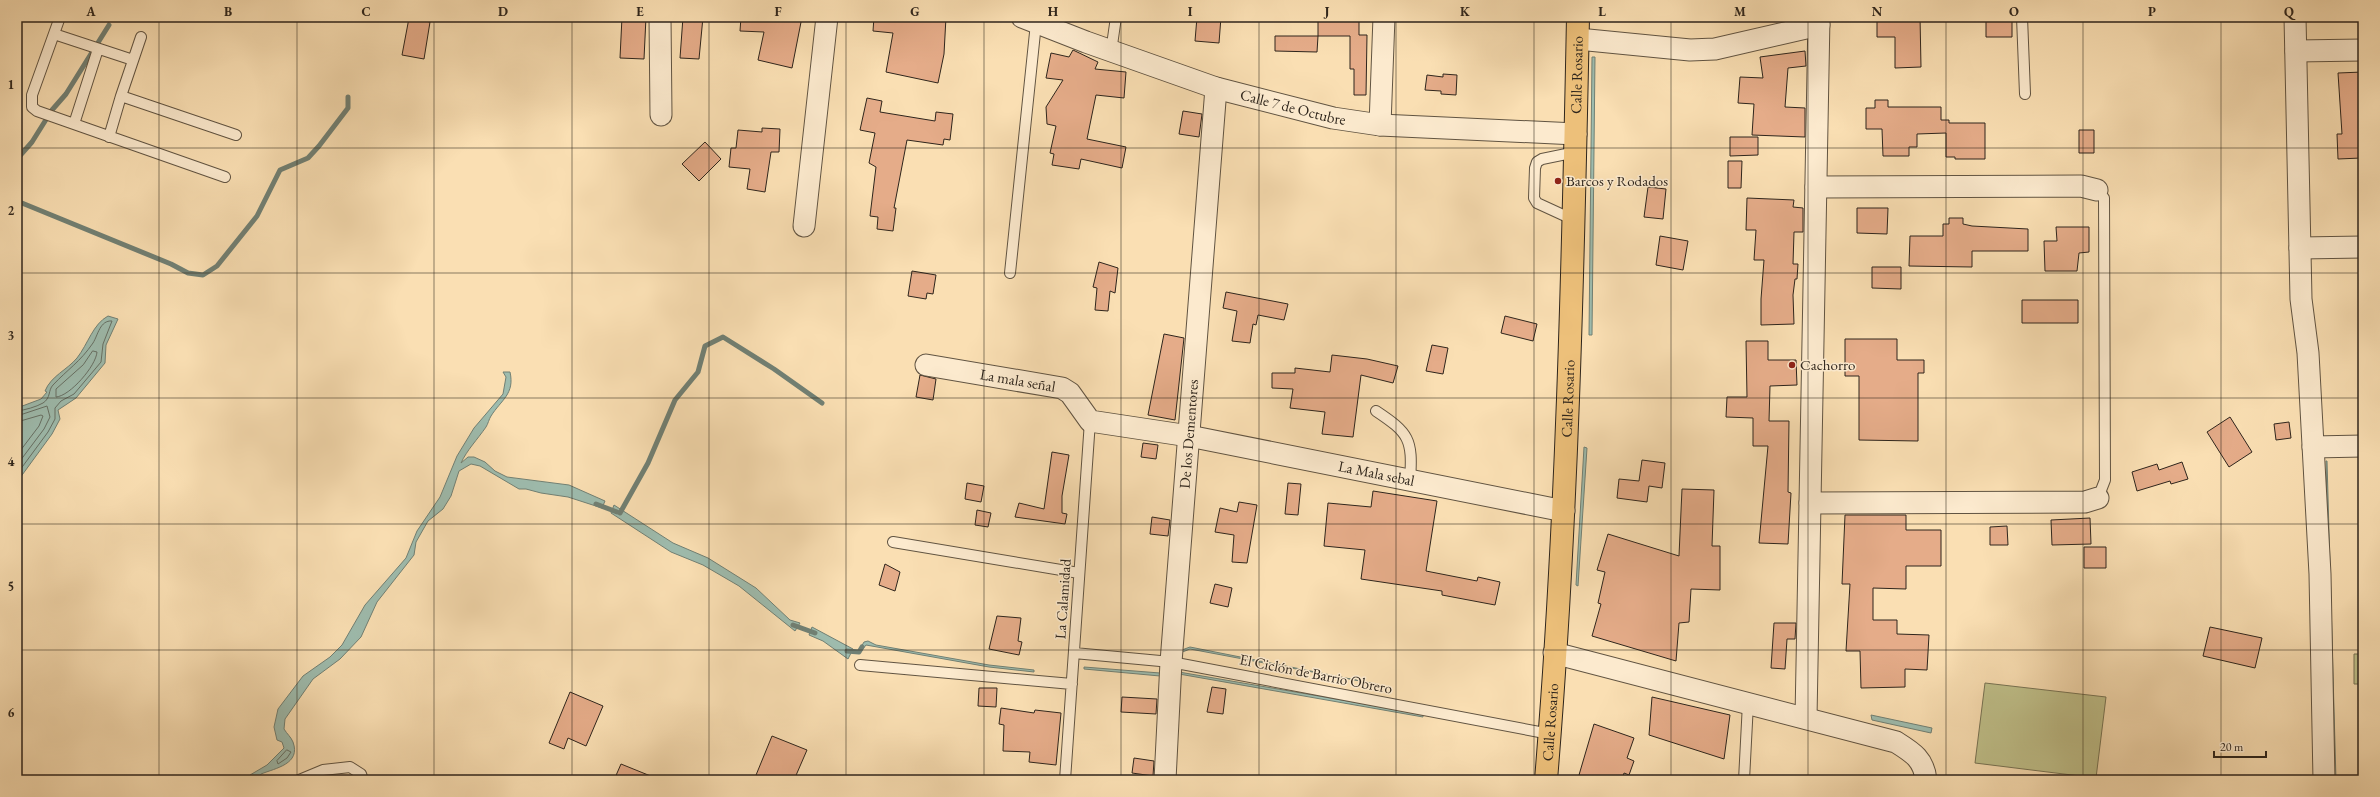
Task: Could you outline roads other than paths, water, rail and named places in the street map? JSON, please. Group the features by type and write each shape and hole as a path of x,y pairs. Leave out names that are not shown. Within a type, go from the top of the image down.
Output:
{"main road":[{"name":"Calle Rosario","path":"1546,780 1564,511 1574,220 1578,17"}],"street":[{"path":"660,17 661,115"},
{"path":"804,226 827,17"},
{"path":"1380,125 1384,17"},
{"path":"2295,17 2301,299 2308,353 2320,574 2324,780"},
{"name":"Calle 7 de Octubre","path":"1029,20 1111,52 1216,88 1334,118 1380,125 1576,143"},
{"path":"1578,39 1690,50 1715,49 1819,21 1806,718"},
{"path":"2296,51 2363,50"},
{"name":"De los Dementores","path":"1165,780 1171,662 1216,88"},
{"path":"1816,187 2081,186 2097,190"},
{"path":"2300,248 2363,247"},
{"name":"La mala señal","path":"926,365 1057,386 1070,393 1090,421"},
{"path":"1090,421 1189,436"},
{"name":"La Mala sebal","path":"1189,436 1564,511"},
{"path":"2313,447 2363,446"},
{"path":"1810,503 2085,502 2098,498"},
{"path":"1554,654 1896,742 1913,752 1922,762 1926,780"}],"lane":[{"path":"60,17 32,95 32,107 37,111 224,177"},
{"path":"1111,52 1116,17"},
{"path":"2022,17 2024,94"},
{"path":"1010,273 1029,20"},
{"path":"54,34 133,60"},
{"path":"109,137 141,37"},
{"path":"74,124 98,49"},
{"path":"121,96 236,135"},
{"path":"1574,220 1542,207 1534,198 1535,168 1537,162 1576,143"},
{"path":"2097,190 2104,198 2105,275 2105,480 2098,498"},
{"path":"1376,411 1400,428 1407,438 1412,458 1410,480"},
{"name":"La Calamidad","path":"1065,780 1090,421"},
{"path":"893,542 1080,573"},
{"name":"El Ciclón de Barrio Obrero","path":"1074,653 1171,662 1550,734"},
{"path":"860,665 1072,684"},
{"path":"1744,780 1748,704"},
{"path":"299,780 323,770 350,767 361,774 363,780"}],"water":[{"path":"1592,57 1595,57 1592,335 1589,335"},
{"path":"108,316 118,319 106,345 105,363 76,398 58,410 60,419 52,434 17,482 17,408 41,399 47,392 45,391 51,381 77,358 94,329"},
{"path":"503,372 510,372 511,386 509,391 461,463 468,457 474,457 485,462 495,471 507,477 569,485 605,501 602,508 568,497 519,489 480,466 471,464 459,471 451,496 443,509 428,521 416,542 414,555 377,602 361,637 340,659 313,679 285,719 284,729 292,740 295,749 290,760 280,767 261,774 258,780 246,780 250,775 267,765 284,748 282,742 277,740 274,727 278,709 303,676 330,657 342,645 365,605 406,558 417,531 440,497 457,456 474,428 503,394 506,377"},
{"path":"1584,447 1587,448 1578,586 1576,585"},
{"path":"2327,461 2336,780 2334,780"},
{"path":"614,505 673,543 708,558 756,588 790,620 800,623 795,631 739,586 703,565 671,552 611,513"},
{"path":"812,627 853,649 848,659 823,641 809,635"},
{"path":"868,641 876,645 989,665 1034,670 1034,672 989,667 866,645 859,654 858,652 864,642"},
{"path":"1190,647 1376,684 1190,649 1180,653 1179,651"},
{"path":"1084,667 1160,673 1160,676 1084,669"},
{"path":"1179,672 1423,714 1423,717 1179,674"},
{"path":"1871,715 1932,728 1931,733 1872,720"}],"waterway":[{"path":"17,159 32,142 52,110 66,94 109,25"},
{"path":"17,201 171,264 188,273 203,275 217,266 257,216 280,170 308,158 319,146 348,108 348,97"},
{"path":"620,513 648,463 675,400 698,372 705,346 723,337 774,369 822,403"},
{"path":"596,504 617,512"},
{"path":"793,625 815,633"},
{"path":"847,651 859,652 862,647"}],"place":[{"name":"Barcos y Rodados","path":"1558,181"},
{"name":"Cachorro","path":"1792,365"}]}
